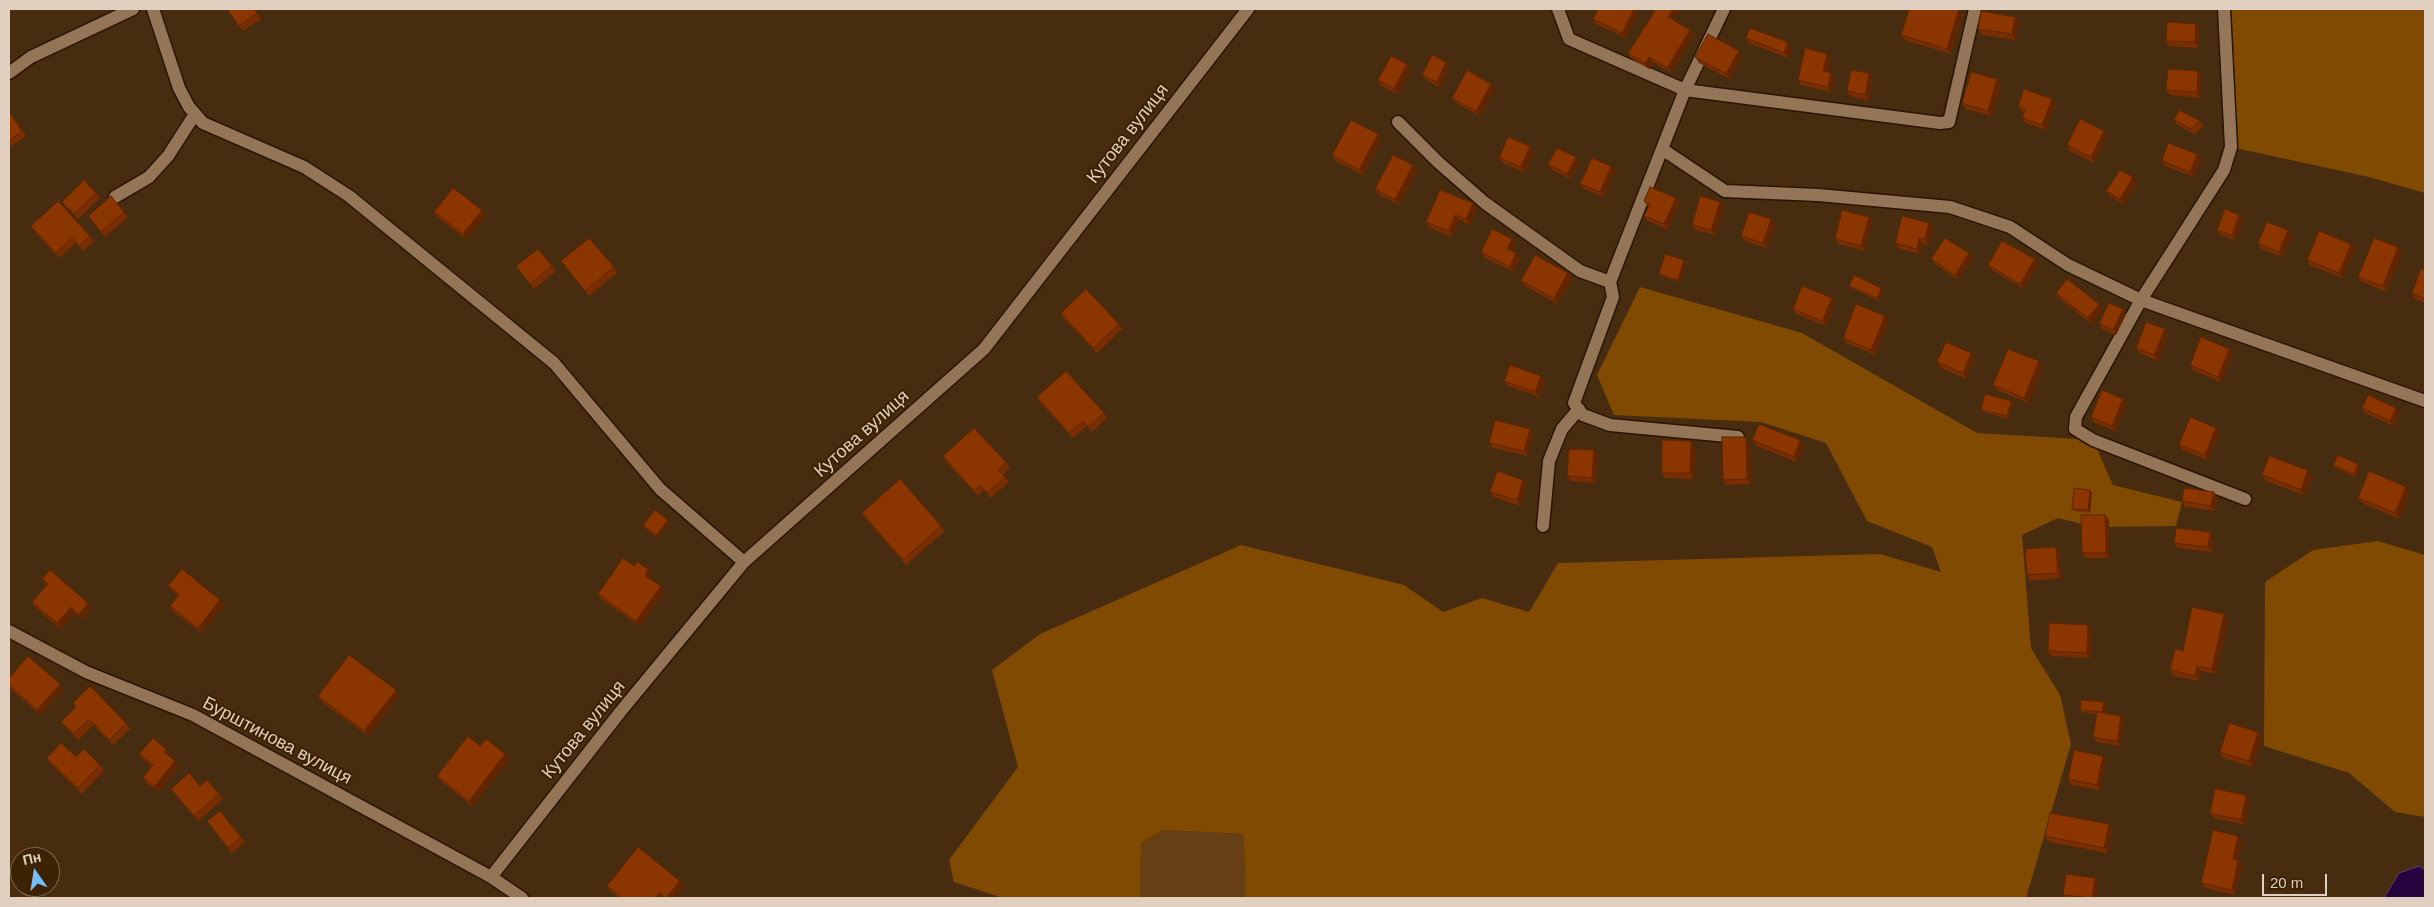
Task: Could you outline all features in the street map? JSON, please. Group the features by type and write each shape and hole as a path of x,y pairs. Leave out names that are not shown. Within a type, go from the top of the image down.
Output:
{"street":[{"path":"9,73 31,57 133,9"},
{"path":"153,9 179,88 195,114 203,123 304,167 349,196 554,363 660,489 744,562"},
{"name":"Кутова вулиця","path":"491,876 621,711 744,562 984,348 1248,9"},
{"path":"1558,9 1569,39 1685,90 1949,122 1975,9"},
{"path":"1724,9 1685,90 1610,282 1613,298 1574,403 1582,415 1610,425 1738,436"},
{"path":"2224,9 2231,147 2224,170 2141,300 2076,417 2075,430 2093,440 2245,499"},
{"path":"115,197 148,177 168,156 195,114"},
{"path":"1398,122 1438,162 1485,203 1580,271 1610,282"},
{"path":"1662,149 1724,191 1818,195 1950,207 2010,227 2068,265 2141,300 2425,401"},
{"path":"1543,526 1549,461 1562,429 1578,409"},
{"name":"Бурштинова вулиця","path":"9,630 86,672 194,715 491,876 522,898"}],"shaded area":[{"path":"2224,9 2425,9 2425,193 2369,177 2231,147"},
{"path":"1640,287 1802,333 1977,433 2093,440 2113,485 2182,502 2176,526 2094,527 2058,518 2022,535 2031,648 2060,695 2071,744 2026,898 1245,898 1244,834 1163,830 1141,843 1140,898 1003,898 954,882 949,860 1018,767 992,670 1040,634 1241,545 1404,585 1443,612 1482,598 1529,612 1558,563 1880,554 1941,572 1932,547 1867,521 1826,443 1761,422 1614,415 1597,375"},
{"path":"2378,541 2425,555 2425,817 2395,812 2349,773 2264,746 2265,582 2313,550"},
{"path":"1163,830 1244,834 1245,898 1140,898 1141,843"},
{"path":"2419,866 2425,870 2425,898 2384,898 2399,873"}],"building":[{"path":"227,9 254,9 257,13 239,26"},
{"path":"1598,9 1634,9 1622,33 1593,19"},
{"path":"1656,9 1673,9 1668,17 1690,30 1667,68 1649,57 1645,64 1628,53"},
{"path":"1909,9 1959,9 1947,49 1901,35"},
{"path":"1981,11 2015,17 2012,34 1978,29"},
{"path":"2167,22 2196,24 2195,42 2166,41"},
{"path":"1750,28 1788,42 1784,53 1746,38"},
{"path":"1708,34 1739,51 1726,74 1695,57"},
{"path":"1805,48 1827,54 1823,71 1831,73 1828,87 1798,80"},
{"path":"1432,55 1446,62 1437,82 1422,75"},
{"path":"1391,56 1407,64 1394,89 1378,80"},
{"path":"2168,69 2198,71 2197,92 2166,90"},
{"path":"1467,70 1491,84 1476,111 1452,98"},
{"path":"1851,70 1869,73 1865,95 1847,91"},
{"path":"1971,72 1997,79 1988,111 1962,103"},
{"path":"2024,89 2052,99 2042,125 2022,118 2026,109 2018,106"},
{"path":"2179,110 2200,121 2191,129 2174,120"},
{"path":"9,112 22,131 9,141"},
{"path":"2080,119 2104,131 2091,157 2067,145"},
{"path":"1351,120 1378,134 1359,170 1332,155"},
{"path":"1508,137 1530,146 1521,167 1499,158"},
{"path":"2168,143 2197,154 2190,172 2162,161"},
{"path":"1557,148 1576,157 1567,174 1548,164"},
{"path":"1393,155 1413,165 1395,200 1375,189"},
{"path":"1592,158 1611,166 1600,192 1580,184"},
{"path":"2120,170 2133,177 2120,199 2106,191"},
{"path":"84,180 96,193 74,214 62,202"},
{"path":"1650,187 1676,198 1664,224 1644,216 1650,204 1644,201"},
{"path":"453,188 482,210 463,234 434,212"},
{"path":"1440,190 1473,203 1466,219 1455,215 1449,231 1426,222"},
{"path":"111,196 124,212 101,232 88,216"},
{"path":"1700,196 1720,202 1711,230 1692,225"},
{"path":"58,201 90,236 80,246 72,238 56,253 31,226"},
{"path":"2225,209 2239,215 2232,235 2217,230"},
{"path":"1842,210 1869,217 1861,246 1835,239"},
{"path":"1749,212 1771,219 1763,243 1741,236"},
{"path":"1902,216 1929,223 1925,239 1919,238 1917,249 1895,243"},
{"path":"2267,222 2288,230 2279,252 2258,243"},
{"path":"1492,229 1512,239 1507,249 1516,253 1510,267 1481,252"},
{"path":"2319,231 2351,244 2339,273 2307,260"},
{"path":"589,238 614,267 585,291 561,261"},
{"path":"1945,238 1969,253 1955,275 1931,259"},
{"path":"2374,238 2398,247 2383,286 2358,277"},
{"path":"2002,241 2035,259 2020,284 1988,265"},
{"path":"538,249 552,266 530,284 516,266"},
{"path":"1665,254 1684,260 1678,280 1659,274"},
{"path":"1535,255 1568,273 1554,298 1521,281"},
{"path":"2421,268 2425,270 2425,299 2412,293"},
{"path":"1854,275 1881,288 1877,298 1849,286"},
{"path":"2067,279 2099,304 2088,318 2056,293"},
{"path":"1802,286 1832,298 1822,321 1793,309"},
{"path":"1086,289 1119,324 1093,348 1061,313"},
{"path":"2109,303 2123,309 2113,330 2099,323"},
{"path":"1856,304 1885,316 1871,350 1843,338"},
{"path":"2146,322 2165,329 2154,355 2136,348"},
{"path":"2201,337 2229,349 2218,377 2190,365"},
{"path":"1946,342 1971,353 1963,373 1937,362"},
{"path":"2008,349 2039,361 2024,398 1993,385"},
{"path":"1510,365 1541,376 1535,392 1504,381"},
{"path":"1066,371 1104,413 1088,427 1083,421 1069,433 1037,397"},
{"path":"2102,390 2123,399 2112,426 2091,417"},
{"path":"1985,394 2011,401 2007,416 1981,410"},
{"path":"2368,395 2396,408 2390,421 2362,408"},
{"path":"2190,417 2216,428 2205,455 2179,445"},
{"path":"1495,420 1530,429 1524,451 1489,443"},
{"path":"1759,424 1800,440 1794,457 1752,440"},
{"path":"974,428 1006,462 998,470 1005,477 987,493 980,485 974,491 943,456"},
{"path":"1722,437 1746,437 1747,479 1723,480"},
{"path":"1662,440 1691,441 1690,473 1662,473"},
{"path":"1569,449 1594,450 1592,478 1567,476"},
{"path":"2338,455 2358,464 2354,474 2333,465"},
{"path":"2269,456 2308,470 2301,490 2262,475"},
{"path":"1497,471 1523,480 1517,500 1490,492"},
{"path":"2369,471 2406,487 2395,513 2358,498"},
{"path":"900,479 941,526 903,560 862,513"},
{"path":"2074,488 2090,490 2088,510 2072,509"},
{"path":"2184,488 2214,492 2211,506 2182,501"},
{"path":"655,510 668,520 656,535 643,525"},
{"path":"2081,515 2105,515 2106,553 2082,553"},
{"path":"2176,528 2210,532 2208,547 2174,543"},
{"path":"2056,547 2058,573 2027,575 2025,549"},
{"path":"623,558 634,566 637,562 648,569 645,576 661,586 636,621 598,594"},
{"path":"182,569 220,600 198,628 170,606 179,594 168,586"},
{"path":"50,570 88,603 79,614 71,607 57,623 32,602 48,584 42,579"},
{"path":"2192,607 2224,614 2212,669 2197,666 2195,676 2170,670 2175,649 2183,651"},
{"path":"2049,623 2088,625 2087,653 2048,651"},
{"path":"349,655 396,690 364,731 318,696"},
{"path":"28,656 60,684 37,710 9,685 9,678"},
{"path":"90,686 126,723 109,740 89,719 74,734 61,722 76,707 73,703"},
{"path":"2081,700 2104,702 2102,712 2080,710"},
{"path":"2097,712 2121,716 2117,741 2093,737"},
{"path":"2229,723 2258,732 2249,761 2220,752"},
{"path":"468,736 480,746 486,739 505,754 469,801 437,776"},
{"path":"153,738 166,749 164,752 175,761 154,787 143,777 153,765 139,754"},
{"path":"61,743 76,757 84,749 100,765 78,788 47,758"},
{"path":"2074,750 2103,756 2097,785 2068,779"},
{"path":"189,773 200,786 207,780 219,794 194,816 171,789"},
{"path":"2215,789 2246,795 2241,820 2210,813"},
{"path":"220,811 241,837 228,848 207,821"},
{"path":"2050,813 2109,824 2104,848 2045,836"},
{"path":"2213,830 2238,836 2233,859 2238,860 2232,890 2201,883"},
{"path":"638,847 680,881 666,898 659,893 655,898 622,898 607,886"},
{"path":"2066,874 2095,878 2092,898 2063,895"}]}
